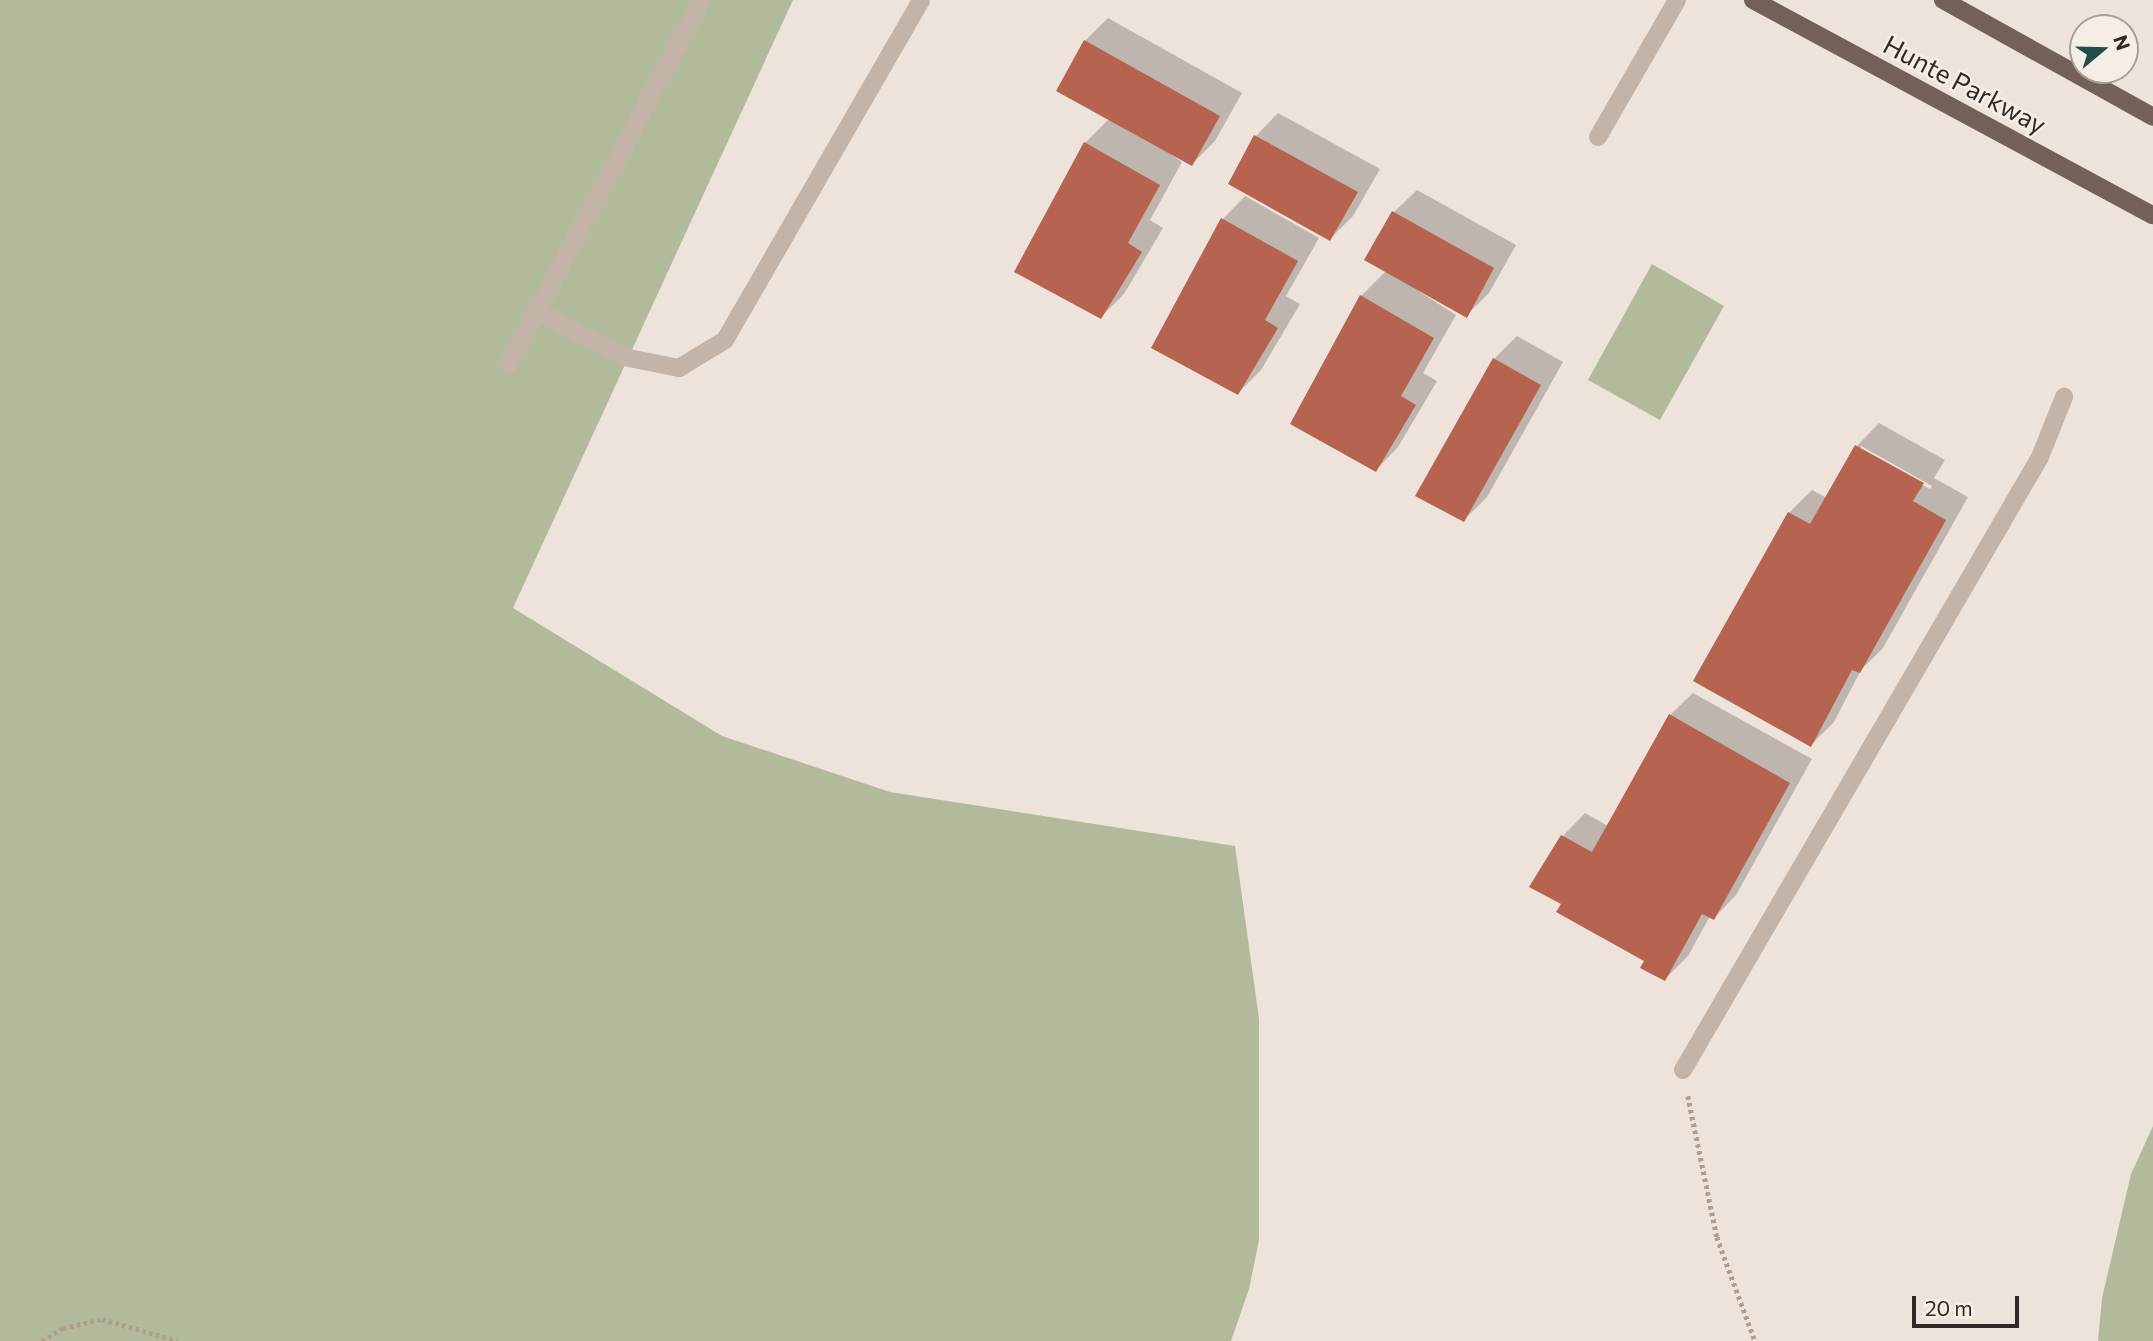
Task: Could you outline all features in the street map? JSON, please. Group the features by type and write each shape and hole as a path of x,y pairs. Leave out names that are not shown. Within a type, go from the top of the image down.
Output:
{"main road":[{"name":"Hunte Parkway","path":"1753,0 2153,215"},
{"path":"1943,0 2153,117"}],"street":[{"path":"509,364 702,0"},
{"path":"537,311 624,357 679,369 725,340 921,0"},
{"path":"1598,137 1677,0"},
{"path":"1683,1070 2040,457 2064,397"}],"path":[{"path":"1683,1070 1717,1237 1755,1341"},
{"path":"42,1341 63,1328 102,1319 178,1341"}],"green space":[{"path":"0,0 793,0 513,608 722,736 890,792 1235,846 1259,1019 1259,1240 1249,1289 1231,1341 0,1341"},
{"path":"1652,264 1724,306 1660,420 1588,380"},
{"path":"2153,1126 2153,1341 2098,1341 2102,1298 2131,1174"}],"building":[{"path":"1084,40 1220,116 1192,166 1056,91"},
{"path":"1254,135 1358,192 1330,241 1228,184"},
{"path":"1084,142 1160,185 1128,243 1142,252 1101,319 1014,272"},
{"path":"1392,211 1494,268 1467,318 1364,260"},
{"path":"1221,218 1298,261 1265,320 1278,328 1238,395 1151,348"},
{"path":"1360,295 1434,338 1401,396 1416,405 1376,472 1290,424"},
{"path":"1493,358 1541,385 1464,522 1415,496"},
{"path":"1855,445 1924,483 1913,501 1946,520 1860,673 1852,670 1811,747 1693,681 1788,512 1810,524"},
{"path":"1669,714 1790,783 1714,920 1702,914 1665,981 1640,968 1644,961 1556,912 1561,904 1529,887 1561,835 1592,852"}]}
